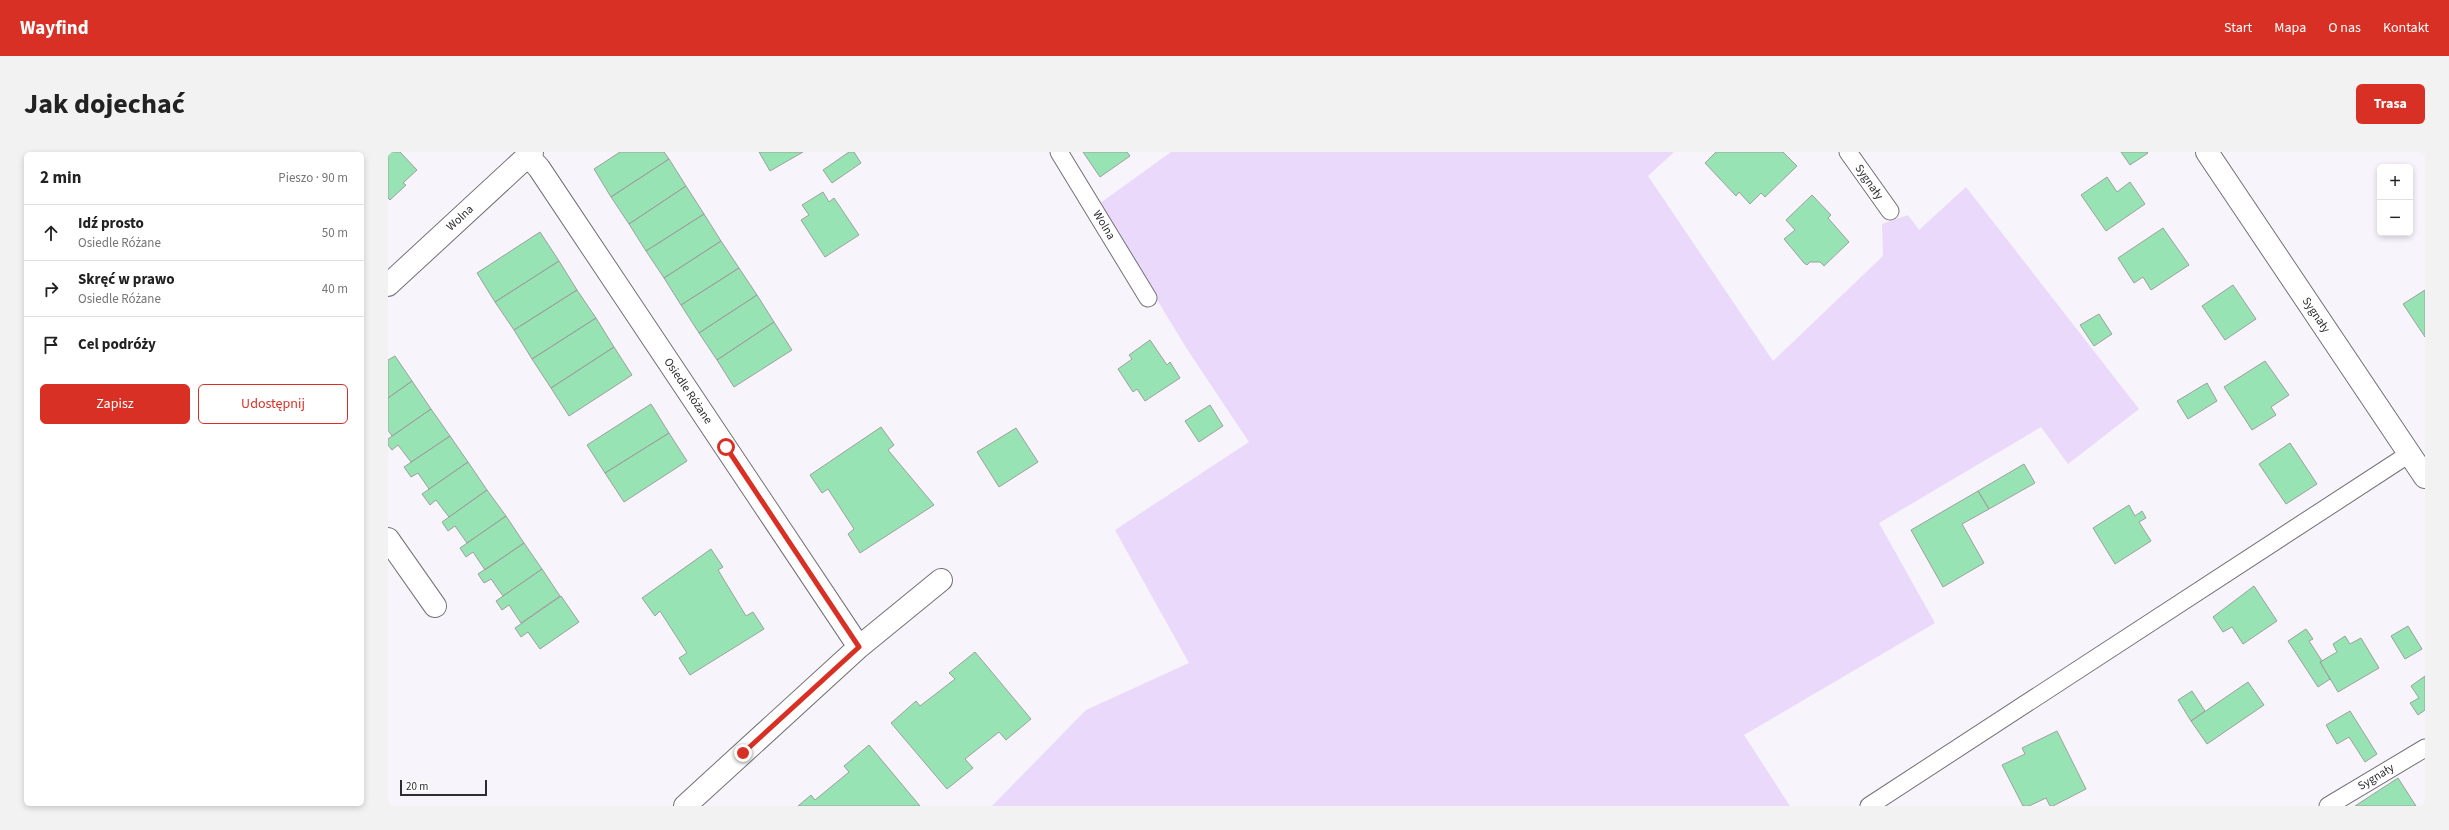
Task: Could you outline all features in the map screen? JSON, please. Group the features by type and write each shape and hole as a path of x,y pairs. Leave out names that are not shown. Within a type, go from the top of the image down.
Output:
{"street":[{"name":"Sygnały","path":"2207,152 2425,477"},
{"name":"Wolna","path":"388,285 530,154"},
{"name":"Osiedle Różane","path":"530,154 859,647"},
{"path":"388,539 435,606"},
{"path":"685,806 859,647 941,580"}],"lane":[{"name":"Wolna","path":"1059,152 1148,298"},
{"name":"Sygnały","path":"1848,152 1890,212"},
{"path":"1868,806 2409,454"},
{"name":"Sygnały","path":"2328,806 2425,748"}],"shaded area":[{"path":"1171,152 1674,152 1648,176 1773,361 1883,256 1882,224 1908,215 1919,230 1966,187 2139,409 2068,464 2041,427 1879,523 1935,623 1744,735 1790,806 992,806 1086,710 1189,663 1115,530 1249,442 1187,349 1099,204"}],"building":[{"path":"388,152 400,152 417,170 403,183 406,185 390,200 388,198"},
{"path":"620,152 664,152 669,159 611,197 594,169"},
{"path":"759,152 803,152 770,171"},
{"path":"849,152 854,152 861,163 832,183 823,170"},
{"path":"1083,152 1127,152 1130,156 1100,177"},
{"path":"1716,152 1783,152 1797,166 1765,197 1761,193 1750,204 1739,192 1736,196 1705,163"},
{"path":"2121,152 2147,152 2148,153 2130,165"},
{"path":"669,159 686,186 629,224 611,197"},
{"path":"2107,177 2117,192 2130,182 2145,204 2106,231 2081,195"},
{"path":"686,186 704,214 646,251 629,224"},
{"path":"823,192 829,202 834,198 859,235 825,257 801,220 809,215 802,205"},
{"path":"1812,195 1831,215 1828,218 1849,242 1824,266 1820,262 1810,262 1807,265 1804,263 1784,239 1795,230 1786,220"},
{"path":"704,214 721,241 664,278 646,251"},
{"path":"2163,228 2189,265 2151,290 2143,277 2134,283 2118,258"},
{"path":"540,232 559,261 495,302 477,273"},
{"path":"721,241 739,268 681,305 664,278"},
{"path":"559,261 577,290 514,330 495,302"},
{"path":"739,268 757,295 699,333 681,305"},
{"path":"2233,285 2256,319 2225,340 2202,306"},
{"path":"577,290 596,318 532,359 514,330"},
{"path":"2425,290 2425,337 2403,304"},
{"path":"757,295 774,322 717,360 699,333"},
{"path":"2099,314 2112,334 2094,346 2080,325"},
{"path":"596,318 614,347 551,388 532,359"},
{"path":"774,322 792,350 734,387 717,360"},
{"path":"1150,340 1167,365 1170,362 1180,378 1145,401 1137,389 1133,392 1118,369 1132,359 1129,355"},
{"path":"614,347 632,375 569,416 551,388"},
{"path":"395,356 412,381 388,398 388,360"},
{"path":"2265,361 2289,395 2271,407 2276,415 2252,430 2224,387"},
{"path":"412,381 431,409 392,436 388,430 388,398"},
{"path":"2207,383 2217,401 2188,419 2177,401"},
{"path":"651,404 669,433 605,473 587,445"},
{"path":"1210,405 1223,426 1199,442 1185,421"},
{"path":"431,409 450,436 411,462 398,445 392,450 388,445 388,439"},
{"path":"881,427 894,445 888,450 934,505 860,553 848,534 854,529 828,489 822,493 810,475"},
{"path":"1016,428 1038,462 999,487 977,452"},
{"path":"669,433 687,461 624,502 605,473"},
{"path":"450,436 468,462 429,489 418,473 411,477 404,467"},
{"path":"2290,443 2317,484 2286,504 2259,464"},
{"path":"468,462 487,490 449,517 436,500 430,505 422,494"},
{"path":"2024,464 2035,483 1989,509 1978,491"},
{"path":"487,490 506,516 467,543 455,526 448,531 442,522"},
{"path":"1978,491 1989,509 1962,524 1984,563 1943,587 1911,530"},
{"path":"2129,505 2135,516 2142,511 2146,518 2139,522 2151,541 2115,564 2093,528"},
{"path":"506,516 524,543 485,570 473,552 466,557 460,548"},
{"path":"524,543 542,569 503,596 491,579 484,583 478,574"},
{"path":"711,549 723,567 718,570 746,616 753,612 764,629 690,675 679,658 687,653 660,611 655,616 642,598"},
{"path":"542,569 560,596 521,623 509,605 502,610 496,601"},
{"path":"2254,586 2277,621 2243,644 2232,627 2223,632 2213,617"},
{"path":"561,596 579,622 540,649 528,632 521,637 515,628"},
{"path":"2408,626 2422,649 2405,659 2391,636"},
{"path":"2306,629 2313,639 2309,641 2322,661 2320,662 2330,679 2318,687 2288,641"},
{"path":"2345,636 2350,644 2361,638 2379,668 2338,692 2320,662 2337,652 2333,644"},
{"path":"975,652 1031,719 1006,740 999,732 965,759 973,768 947,789 891,723 916,701 920,706 955,679 949,673"},
{"path":"2425,676 2425,710 2418,715 2410,703 2419,698 2411,686"},
{"path":"2248,682 2264,705 2207,744 2191,721"},
{"path":"2192,691 2205,711 2191,721 2178,700"},
{"path":"2350,711 2377,754 2365,762 2349,737 2337,744 2326,725"},
{"path":"2057,731 2086,789 2053,806 2050,806 2046,798 2029,806 2023,806 2002,765 2025,754 2022,748"},
{"path":"869,745 920,806 798,806 811,795 815,800 849,772 844,766"},
{"path":"2398,778 2416,806 2355,806"}],"route":[{"path":"726,447 859,647 743,753"}]}
